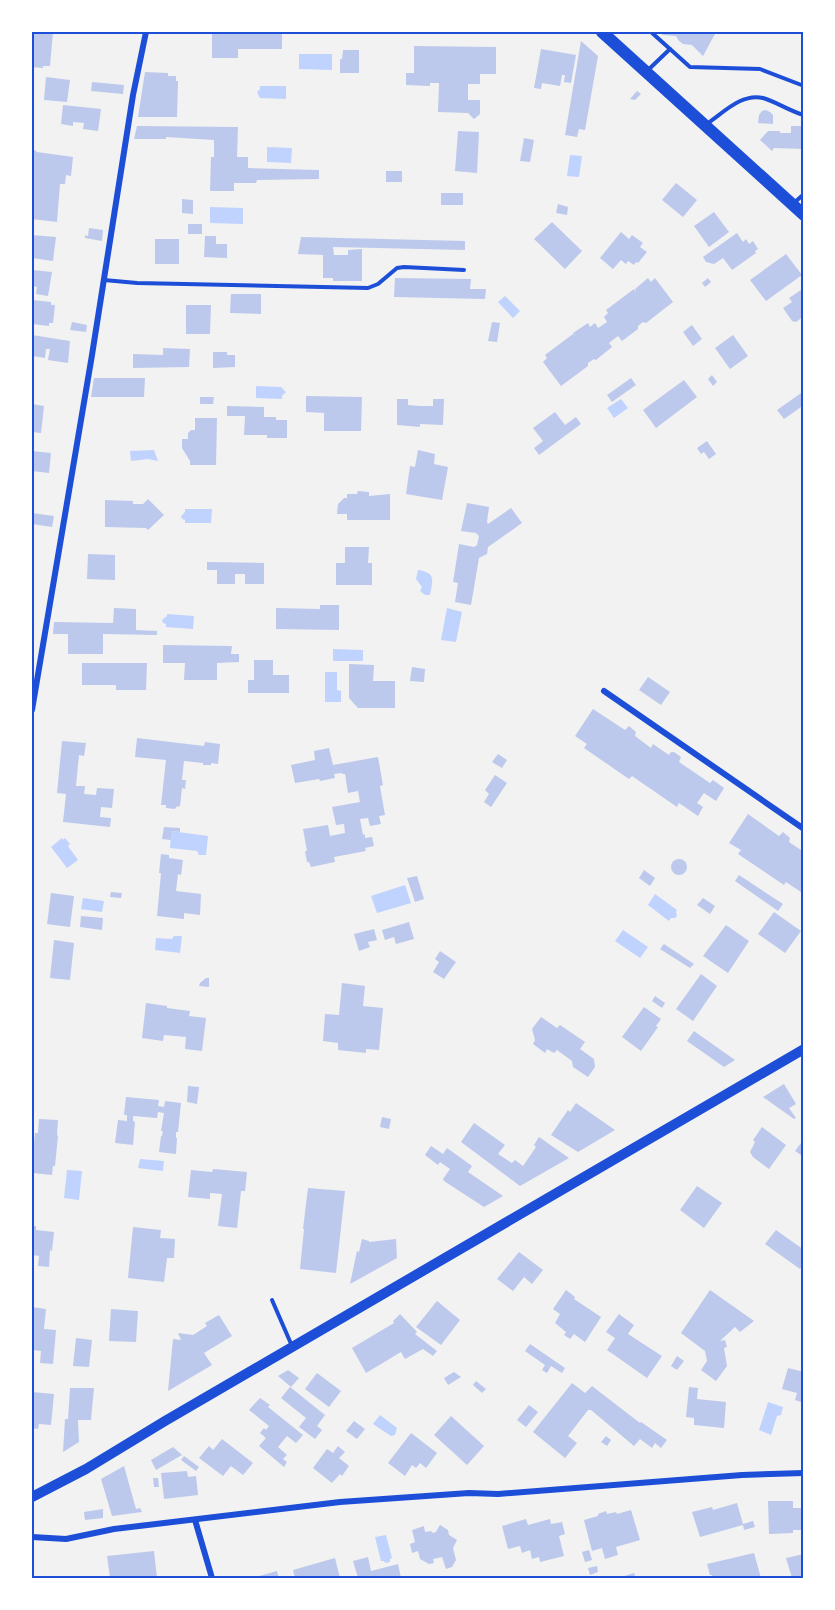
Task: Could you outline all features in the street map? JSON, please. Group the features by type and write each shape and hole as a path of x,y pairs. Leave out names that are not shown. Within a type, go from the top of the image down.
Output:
{"main road":[{"path":"602,32 804,215"},
{"path":"32,1497 86,1469 804,1049"}],"street":[{"path":"32,710 133,95 146,32"},
{"path":"604,691 804,829"},
{"path":"32,1537 66,1539 114,1528 340,1502 469,1492 498,1494 730,1476 804,1473"},
{"path":"195,1520 212,1578"}],"lane":[{"path":"651,32 690,67 760,69 804,87"},
{"path":"646,72 670,49"},
{"path":"705,125 741,100 752,97 763,98 804,115"},
{"path":"793,205 804,194"},
{"path":"104,280 137,283 368,288 378,284 397,268 464,270"},
{"path":"272,1300 292,1347"}],"water":[{"path":"299,54 332,54 332,70 299,69"},
{"path":"260,86 286,86 286,99 260,98 257,92"},
{"path":"267,147 292,148 291,163 267,162"},
{"path":"570,155 582,156 579,177 567,176"},
{"path":"210,207 243,208 243,224 210,223"},
{"path":"505,296 520,311 513,318 498,302"},
{"path":"256,386 281,387 286,392 282,399 256,398"},
{"path":"621,399 628,408 614,418 607,408"},
{"path":"154,450 158,461 148,459 131,461 130,451"},
{"path":"185,509 212,509 211,523 185,523 181,516"},
{"path":"418,570 428,573 432,578 430,595 425,595 420,591 422,587 416,579"},
{"path":"447,608 462,612 456,642 441,640"},
{"path":"167,614 194,616 193,629 166,627 162,620"},
{"path":"333,649 363,650 363,661 333,661"},
{"path":"325,672 337,672 337,690 341,691 341,702 325,702"},
{"path":"171,831 208,836 206,855 199,855 197,851 170,848"},
{"path":"62,838 70,844 68,846 78,860 67,868 51,847"},
{"path":"405,885 411,903 377,913 371,896"},
{"path":"655,894 677,910 675,918 669,921 648,905"},
{"path":"83,898 104,901 102,912 81,909"},
{"path":"623,930 648,947 640,958 615,941"},
{"path":"174,936 182,936 180,953 155,950 156,938 172,939"},
{"path":"140,1159 164,1161 163,1171 138,1168"},
{"path":"67,1170 82,1171 79,1200 64,1198"},
{"path":"768,1402 783,1407 781,1415 777,1416 771,1435 759,1430"},
{"path":"380,1415 397,1428 395,1435 391,1436 373,1424"},
{"path":"386,1535 392,1558 390,1562 385,1563 381,1561 375,1537"}],"building":[{"path":"32,32 53,32 50,66 32,67"},
{"path":"212,32 282,32 282,49 238,49 238,58 212,58"},
{"path":"660,32 716,32 703,56 692,45 683,44 676,36 663,35"},
{"path":"581,41 598,56 585,130 579,129 577,137 565,135"},
{"path":"414,46 496,47 496,74 480,74 480,84 468,84 468,100 480,100 480,114 474,119 468,113 438,112 439,83 430,83 430,86 406,85 406,73 414,73"},
{"path":"541,49 576,55 571,83 564,82 565,75 562,75 560,86 542,83 541,89 534,88"},
{"path":"343,50 359,50 359,73 340,73 340,59 342,59"},
{"path":"145,72 168,73 168,76 176,76 176,81 178,81 177,117 138,117"},
{"path":"46,77 70,80 67,102 44,100"},
{"path":"92,82 124,85 123,94 91,91"},
{"path":"637,91 641,94 635,100 630,99"},
{"path":"63,105 101,109 98,131 83,129 84,123 73,122 73,126 61,124"},
{"path":"766,110 773,115 773,124 758,123 759,115"},
{"path":"137,126 238,127 237,157 248,157 248,168 319,170 319,179 257,180 256,183 234,183 234,191 210,191 214,140 166,137 166,139 134,139"},
{"path":"791,126 804,126 804,149 774,148 772,151 760,140 768,131 791,133"},
{"path":"458,131 479,132 477,173 455,171"},
{"path":"524,138 534,140 530,162 520,161"},
{"path":"33,149 37,152 73,157 71,176 66,175 65,184 60,184 57,222 32,219"},
{"path":"386,171 402,171 402,182 386,182"},
{"path":"676,183 697,200 683,217 662,200"},
{"path":"441,193 463,193 463,205 441,205"},
{"path":"182,199 193,200 193,214 182,213"},
{"path":"558,204 568,207 567,215 556,213"},
{"path":"714,212 729,232 709,247 694,226"},
{"path":"552,222 582,251 565,269 534,239"},
{"path":"188,224 202,224 202,234 188,234"},
{"path":"89,228 103,230 102,241 85,238 85,235 88,236"},
{"path":"621,232 629,239 632,235 643,243 640,247 647,252 634,265 628,261 626,264 621,260 613,269 600,258"},
{"path":"737,233 743,242 746,239 749,244 753,241 758,249 756,253 732,270 723,258 714,264 706,262 703,257"},
{"path":"32,235 56,237 53,261 32,258"},
{"path":"205,236 216,236 216,244 227,244 227,258 204,257"},
{"path":"301,237 465,241 465,250 333,247 334,255 348,255 348,250 362,249 362,281 333,281 333,278 323,278 323,255 298,254"},
{"path":"155,239 179,239 179,264 155,264"},
{"path":"786,254 802,275 766,301 750,280"},
{"path":"32,270 52,272 48,296 36,294 37,287 32,286"},
{"path":"395,278 471,279 470,289 486,289 485,299 394,297"},
{"path":"648,278 651,282 655,278 673,302 646,323 643,322 638,329 622,341 618,336 609,343 612,347 596,360 588,363 588,366 561,386 543,362 547,358 545,355 573,334 575,337 573,333 588,323 590,327 595,323 598,328 607,322 604,317 608,313 606,310 634,289 636,293 635,289"},
{"path":"708,278 711,282 705,287 702,283"},
{"path":"804,288 804,316 796,322 792,321 783,308 792,302 789,298"},
{"path":"231,294 261,294 261,314 230,313"},
{"path":"32,300 51,302 51,305 55,305 53,323 49,323 49,326 32,324"},
{"path":"186,305 211,305 210,334 186,334"},
{"path":"72,322 87,325 86,332 70,330"},
{"path":"492,322 500,323 497,342 488,341"},
{"path":"692,325 702,339 693,346 683,332"},
{"path":"32,335 70,341 68,363 48,360 50,349 46,349 45,358 32,356"},
{"path":"733,335 748,356 730,369 715,348"},
{"path":"163,348 190,349 189,367 133,368 133,354 163,355"},
{"path":"213,352 227,352 227,355 235,355 235,367 213,368"},
{"path":"712,375 717,382 713,386 708,379"},
{"path":"94,378 145,378 144,397 91,397"},
{"path":"631,378 636,385 612,402 607,395"},
{"path":"684,380 697,397 656,428 643,410"},
{"path":"804,391 804,405 784,419 777,410"},
{"path":"306,396 362,397 361,431 324,431 324,413 306,412"},
{"path":"200,397 214,397 213,404 200,404"},
{"path":"397,399 408,399 408,405 433,406 433,399 444,399 443,425 420,424 420,427 397,425"},
{"path":"32,404 44,406 41,433 32,432"},
{"path":"227,406 264,407 264,417 287,420 287,438 244,435 245,416 227,416"},
{"path":"555,412 565,425 576,417 581,424 539,455 534,448 543,441 533,428"},
{"path":"195,418 217,418 216,465 190,465 182,448 182,439 188,439 188,433 195,430"},
{"path":"707,441 716,454 709,459 697,448"},
{"path":"418,450 435,454 434,464 448,467 442,500 406,494 410,466 415,467"},
{"path":"32,451 51,453 49,473 32,471"},
{"path":"358,491 369,492 369,496 390,494 390,520 347,520 347,514 337,514 338,504 347,498 347,494 357,494"},
{"path":"148,499 164,515 148,530 146,528 105,527 105,500 133,501 133,504 143,504"},
{"path":"467,503 489,507 488,524 511,508 522,523 488,547 487,554 479,558 471,605 455,602 458,583 453,582 459,544 474,547 477,545 479,536 476,533 461,531"},
{"path":"32,513 54,516 52,527 32,524"},
{"path":"345,547 369,547 368,563 372,563 372,585 336,585 336,563 345,563"},
{"path":"88,554 115,555 115,580 87,579"},
{"path":"207,562 264,563 264,584 245,584 245,574 235,574 235,584 217,584 217,570 207,570"},
{"path":"320,605 339,605 339,630 276,629 276,608 320,609"},
{"path":"114,608 136,609 136,630 157,631 157,635 103,634 103,654 68,654 68,634 53,634 54,622 113,623"},
{"path":"163,645 232,646 231,654 239,654 239,662 217,663 217,680 184,680 185,663 163,663"},
{"path":"254,660 273,660 273,675 289,675 289,693 248,693 248,680 254,680"},
{"path":"82,663 147,663 146,690 116,690 116,685 82,685"},
{"path":"349,664 374,665 373,681 395,681 395,708 358,708 349,698"},
{"path":"412,667 425,669 424,682 410,681"},
{"path":"648,677 670,692 661,705 639,690"},
{"path":"593,709 625,730 629,726 636,732 635,736 651,748 653,744 669,755 674,752 681,757 679,762 710,783 713,780 724,788 716,801 704,793 697,803 703,807 698,816 679,803 677,807 632,776 629,779 584,748 587,744 575,736"},
{"path":"137,738 204,746 205,742 220,744 218,764 203,765 203,763 184,761 182,780 186,780 185,789 182,788 180,806 175,809 166,808 166,805 161,805 166,760 135,757"},
{"path":"62,741 86,743 84,756 79,755 76,786 85,786 84,794 96,795 97,788 114,789 112,808 101,807 100,817 111,818 110,827 63,822 66,794 57,793"},
{"path":"329,748 333,765 378,757 385,815 379,816 381,824 370,826 368,818 360,819 363,835 365,834 365,838 372,837 374,846 365,848 366,851 334,857 335,862 311,867 307,862 303,829 328,825 330,836 345,833 344,824 336,825 332,807 360,802 358,791 348,793 345,774 342,773 334,774 335,778 295,783 291,765 315,760 314,751"},
{"path":"498,754 507,760 502,768 492,762"},
{"path":"495,775 507,783 491,807 484,802 489,794 485,790"},
{"path":"748,814 779,836 783,832 790,838 789,842 804,852 804,894 786,882 784,885 738,854 741,850 729,843"},
{"path":"164,827 180,828 180,832 171,831 171,840 162,839"},
{"path":"161,854 183,860 176,891 201,894 200,915 184,913 184,919 157,916"},
{"path":"676,859 682,859 687,867 685,873 676,875 671,870 671,864"},
{"path":"644,870 655,878 650,886 639,878"},
{"path":"739,875 783,904 778,911 735,881"},
{"path":"417,876 424,899 415,902 407,878"},
{"path":"111,892 122,893 121,898 110,897"},
{"path":"51,893 74,896 70,927 47,924"},
{"path":"703,898 715,906 710,914 697,905"},
{"path":"774,912 801,931 785,953 758,934"},
{"path":"81,916 103,918 102,930 80,927"},
{"path":"409,922 414,939 396,944 394,937 385,940 382,930"},
{"path":"726,925 749,941 728,973 703,956"},
{"path":"374,929 377,940 368,942 370,947 359,951 354,934"},
{"path":"54,940 74,943 70,980 50,978"},
{"path":"664,944 694,964 690,968 660,949"},
{"path":"440,951 456,962 444,979 433,972 439,962 435,959"},
{"path":"701,974 717,986 693,1021 676,1009"},
{"path":"209,978 209,987 199,986 200,983"},
{"path":"342,983 365,986 363,1006 383,1008 379,1050 366,1049 366,1053 338,1050 338,1043 323,1041 325,1014 339,1015"},
{"path":"655,996 665,1003 662,1008 652,1001"},
{"path":"146,1003 190,1011 189,1016 206,1018 202,1051 185,1049 186,1037 164,1035 163,1041 142,1038"},
{"path":"644,1007 661,1019 641,1051 622,1037"},
{"path":"541,1017 557,1028 560,1025 585,1042 580,1049 594,1059 595,1067 588,1077 573,1067 572,1061 557,1050 554,1053 547,1049 545,1053 533,1044 535,1040 532,1029"},
{"path":"694,1031 735,1060 724,1067 687,1041"},
{"path":"784,1084 796,1104 789,1108 796,1118 794,1119 763,1097"},
{"path":"188,1086 199,1087 197,1104 187,1102"},
{"path":"126,1097 159,1100 158,1106 164,1107 165,1101 181,1103 178,1132 176,1132 176,1154 159,1152 164,1113 158,1112 157,1118 133,1116 135,1122 133,1145 115,1143 118,1120 127,1121 127,1115 124,1115"},
{"path":"576,1103 615,1130 578,1152 551,1135 568,1110 570,1112"},
{"path":"382,1117 391,1119 389,1129 380,1127"},
{"path":"39,1119 58,1120 55,1166 53,1166 52,1175 33,1173 35,1133 38,1133"},
{"path":"474,1123 505,1145 498,1154 512,1163 515,1160 523,1166 536,1147 534,1145 539,1137 569,1158 520,1186 461,1142"},
{"path":"762,1127 786,1145 769,1169 750,1152 755,1142 753,1140"},
{"path":"801,1143 804,1145 804,1157 795,1151"},
{"path":"431,1146 443,1154 447,1148 472,1166 468,1172 503,1196 484,1207 444,1181 450,1169 440,1162 438,1165 425,1155"},
{"path":"213,1169 247,1172 245,1191 241,1191 237,1228 218,1226 222,1194 210,1193 210,1199 188,1197 191,1170 212,1172"},
{"path":"697,1186 722,1203 704,1228 680,1210"},
{"path":"308,1188 345,1191 336,1273 300,1269"},
{"path":"32,1226 36,1226 36,1230 54,1232 49,1267 38,1266 39,1256 32,1255"},
{"path":"133,1227 161,1230 160,1238 175,1239 174,1258 167,1258 164,1282 128,1278"},
{"path":"776,1230 804,1250 804,1264 800,1269 765,1244"},
{"path":"362,1239 369,1242 396,1239 397,1258 350,1284 357,1251 359,1252"},
{"path":"519,1252 543,1270 532,1284 524,1277 513,1291 497,1279"},
{"path":"566,1290 575,1297 574,1299 601,1317 585,1342 574,1334 570,1339 564,1335 566,1332 555,1323 560,1314 553,1309"},
{"path":"710,1290 754,1321 740,1332 735,1327 720,1341 725,1340 727,1347 724,1348 727,1366 716,1381 701,1370 707,1361 705,1351 681,1333"},
{"path":"437,1301 460,1320 441,1345 416,1327"},
{"path":"32,1307 46,1309 44,1329 56,1330 53,1364 40,1363 41,1351 32,1350"},
{"path":"111,1309 138,1311 136,1342 109,1341"},
{"path":"400,1314 417,1332 415,1334 437,1351 433,1356 423,1349 405,1359 401,1352 366,1373 352,1348 394,1323 393,1321"},
{"path":"619,1314 634,1325 628,1334 662,1356 647,1378 607,1350 615,1338 606,1332"},
{"path":"219,1315 232,1336 204,1353 212,1365 168,1391 173,1339 181,1340 178,1333 193,1335 207,1326 205,1323"},
{"path":"76,1338 92,1340 89,1367 73,1366"},
{"path":"530,1344 565,1368 562,1373 551,1366 547,1373 542,1370 545,1365 525,1351"},
{"path":"677,1356 684,1361 677,1370 671,1366"},
{"path":"788,1368 804,1372 804,1403 795,1400 797,1393 782,1389"},
{"path":"288,1370 299,1378 291,1387 278,1376"},
{"path":"454,1372 461,1377 448,1385 444,1378"},
{"path":"317,1373 341,1391 329,1407 305,1389"},
{"path":"476,1381 486,1389 482,1393 473,1385"},
{"path":"572,1383 585,1393 592,1386 640,1423 667,1440 661,1448 655,1443 652,1448 640,1439 634,1446 591,1410 588,1410 568,1436 577,1443 565,1458 533,1432"},
{"path":"290,1387 325,1415 317,1426 322,1430 315,1439 299,1427 306,1418 281,1398"},
{"path":"689,1387 698,1388 697,1399 726,1402 724,1428 694,1425 694,1418 686,1417"},
{"path":"70,1388 94,1388 91,1420 78,1420 79,1442 63,1452 65,1419 68,1419"},
{"path":"32,1392 54,1394 51,1425 39,1424 38,1429 32,1428"},
{"path":"260,1398 303,1435 296,1443 287,1436 278,1447 287,1455 283,1459 287,1462 284,1467 259,1446 266,1438 260,1433 269,1426 249,1410"},
{"path":"529,1405 538,1412 526,1427 517,1420"},
{"path":"451,1416 484,1446 467,1465 434,1435"},
{"path":"354,1421 365,1429 357,1439 346,1431"},
{"path":"411,1433 437,1453 426,1468 420,1463 416,1468 412,1465 405,1476 388,1463"},
{"path":"606,1436 611,1440 607,1446 601,1442"},
{"path":"222,1439 253,1463 243,1475 231,1466 223,1476 199,1458 209,1446 213,1450"},
{"path":"338,1446 345,1452 339,1458 349,1466 342,1476 340,1474 332,1483 313,1468 327,1449 333,1453"},
{"path":"173,1447 182,1455 156,1470 151,1460"},
{"path":"184,1456 199,1467 196,1471 181,1460"},
{"path":"124,1466 136,1509 140,1508 142,1512 112,1516 101,1479"},
{"path":"187,1471 188,1477 196,1476 198,1495 164,1499 161,1473"},
{"path":"153,1478 158,1478 159,1487 154,1487"},
{"path":"768,1501 793,1501 793,1508 804,1508 804,1530 769,1534"},
{"path":"737,1503 743,1524 753,1521 755,1527 744,1530 743,1525 700,1537 692,1512 712,1507 713,1510"},
{"path":"103,1509 103,1518 85,1520 84,1512"},
{"path":"631,1510 640,1540 616,1547 618,1555 605,1559 602,1548 592,1551 584,1520 606,1511 607,1514 616,1512 617,1514"},
{"path":"526,1519 528,1525 550,1519 551,1524 562,1522 565,1534 559,1536 564,1556 540,1562 539,1557 532,1559 530,1550 522,1553 520,1546 508,1549 502,1526"},
{"path":"440,1525 457,1540 453,1548 456,1560 452,1567 446,1569 442,1557 433,1559 434,1563 429,1564 420,1559 418,1551 412,1553 410,1544 415,1542 412,1530 424,1526 425,1532 433,1533"},
{"path":"589,1550 592,1560 585,1562 582,1552"},
{"path":"154,1551 157,1578 144,1578 143,1576 110,1578 107,1556"},
{"path":"754,1553 761,1578 713,1578 710,1575 707,1564"},
{"path":"804,1554 804,1578 792,1578 786,1558"},
{"path":"368,1557 371,1571 398,1564 401,1578 358,1578 353,1561"},
{"path":"335,1558 340,1578 295,1578 293,1570"},
{"path":"597,1566 598,1572 590,1575 588,1568"},
{"path":"277,1571 279,1578 252,1578"},
{"path":"634,1573 636,1578 618,1578"}]}
